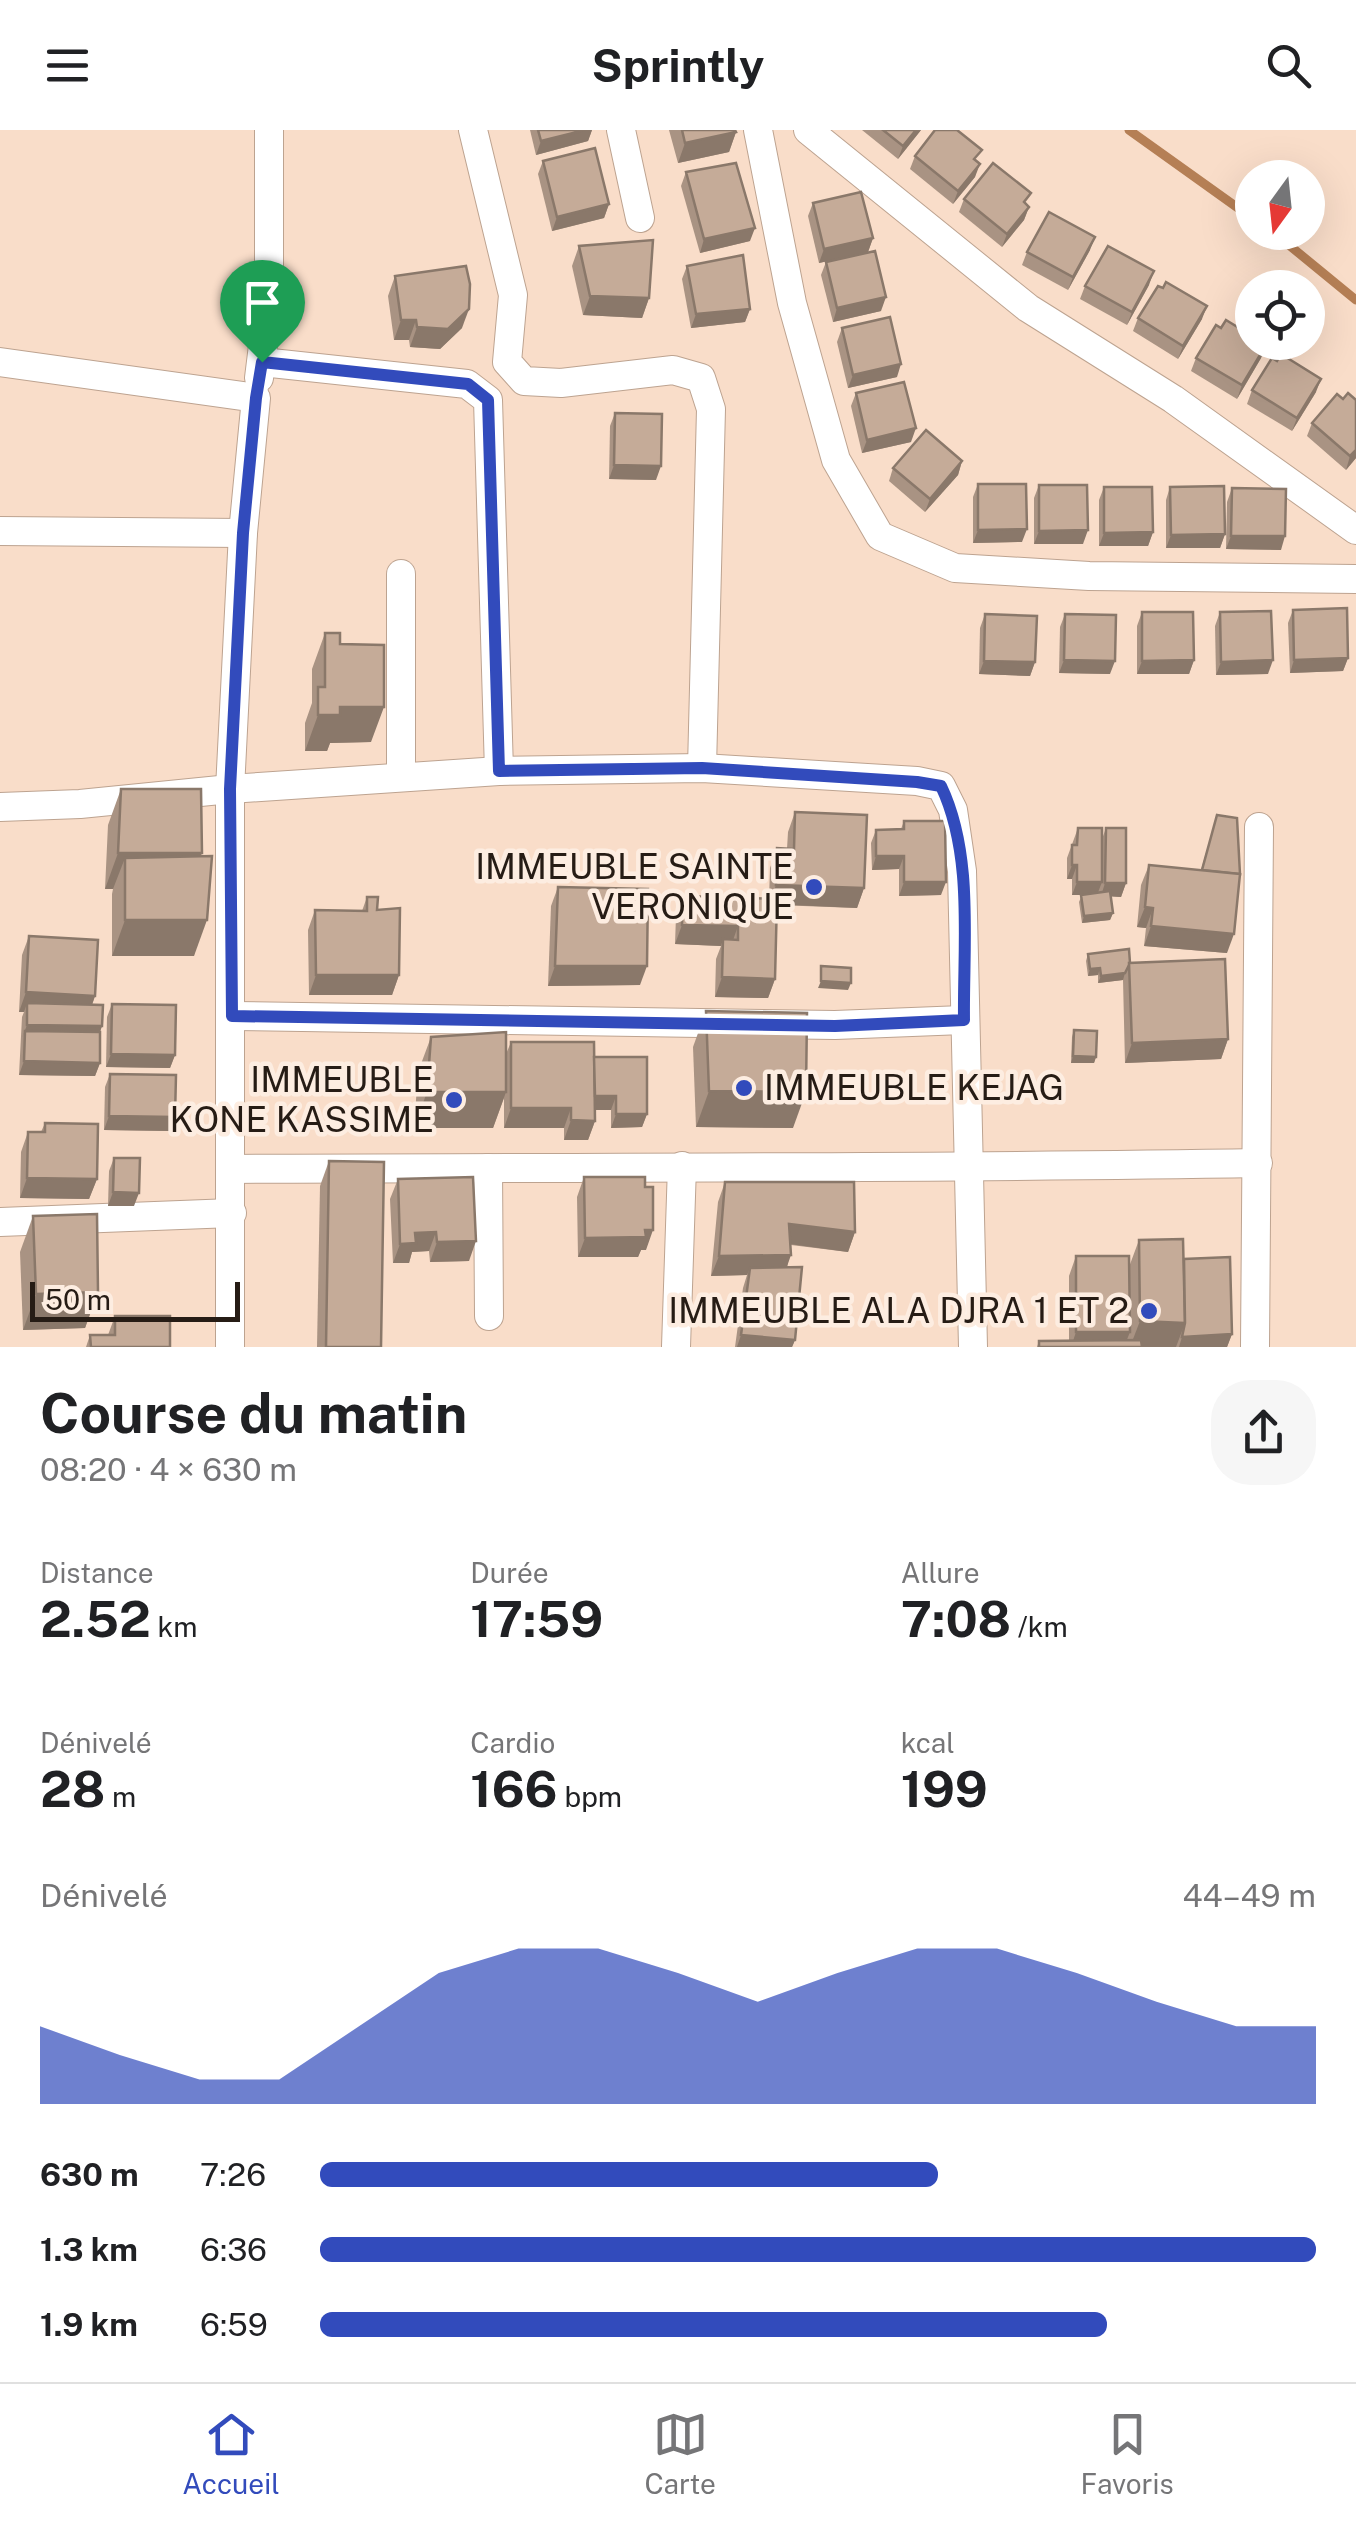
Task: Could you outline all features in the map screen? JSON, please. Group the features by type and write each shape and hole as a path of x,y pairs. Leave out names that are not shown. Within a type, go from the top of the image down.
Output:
{"street":[{"path":"230,1347 230,789 243,533 268,297 269,130"},
{"path":"473,130 512,295 507,362 524,381 562,384 673,370 701,378 711,408 702,768"},
{"path":"621,130 640,218"},
{"path":"758,130 792,303 836,460 880,536 955,568 1089,576 1356,579"},
{"path":"808,130 1028,308 1173,400 1356,530"},
{"path":"0,362 256,398"},
{"path":"262,362 468,384 488,400 499,771"},
{"path":"0,531 243,533"},
{"path":"401,574 401,777"},
{"path":"0,807 499,771 702,768 941,786 953,810 962,871 973,1347"},
{"path":"1254,1347 1259,827"},
{"path":"232,1016 835,1026 964,1020"},
{"path":"232,1169 971,1168 1258,1163"},
{"path":"676,1347 682,1166"},
{"path":"488,1168 489,1316"},
{"path":"0,1222 232,1213"}],"building":[{"path":"538,130 585,130 541,141"},
{"path":"682,130 735,130 736,132 685,143"},
{"path":"883,130 916,130 903,146"},
{"path":"935,130 957,130 982,150 974,159 980,164 958,191 915,156"},
{"path":"595,148 609,204 557,217 543,161"},
{"path":"736,163 755,228 704,239 686,172"},
{"path":"993,163 1031,193 1024,202 1029,207 1007,234 964,199"},
{"path":"861,192 873,238 824,249 813,203"},
{"path":"1049,212 1095,237 1073,277 1027,252"},
{"path":"653,240 649,298 590,296 579,246"},
{"path":"1108,246 1154,271 1132,312 1085,286"},
{"path":"875,251 886,297 837,308 826,262"},
{"path":"743,255 750,309 696,314 687,266"},
{"path":"466,266 469,309 448,329 417,327 416,320 401,320 395,276"},
{"path":"1166,282 1207,306 1183,346 1138,318 1158,286 1163,288"},
{"path":"890,317 901,364 853,375 842,328"},
{"path":"1226,320 1235,326 1235,360 1257,360 1242,385 1196,358 1216,325 1221,328"},
{"path":"1271,360 1291,360 1321,379 1297,418 1252,390"},
{"path":"904,382 916,428 867,440 856,393"},
{"path":"1348,393 1356,400 1356,450 1350,456 1312,423 1337,394 1343,399"},
{"path":"615,413 662,414 661,466 614,465"},
{"path":"926,430 962,461 930,499 893,468"},
{"path":"978,484 1026,484 1027,529 978,530"},
{"path":"1039,485 1087,485 1088,530 1039,531"},
{"path":"1224,486 1225,534 1171,535 1170,487"},
{"path":"1104,487 1152,487 1153,532 1104,533"},
{"path":"1232,488 1286,489 1285,536 1231,536"},
{"path":"1347,608 1348,658 1294,660 1293,610"},
{"path":"1271,611 1273,660 1221,662 1220,612"},
{"path":"1142,612 1193,612 1194,660 1142,661"},
{"path":"985,614 1037,616 1035,662 984,661"},
{"path":"1065,614 1116,615 1115,661 1064,660"},
{"path":"325,633 340,633 340,644 384,645 384,707 340,707 340,715 318,715 318,687 325,687"},
{"path":"121,789 201,789 202,853 118,853"},
{"name":"IMMEUBLE SAINTE VERONIQUE","path":"795,812 867,815 864,888 776,885 777,848 794,849"},
{"path":"1217,815 1237,818 1240,874 1202,870"},
{"path":"904,821 945,821 946,882 904,882 904,856 876,856 876,830 904,829"},
{"path":"1078,828 1102,828 1102,882 1077,882 1072,845 1077,845"},
{"path":"1106,828 1126,828 1126,883 1105,883"},
{"path":"212,856 207,920 125,920 125,858"},
{"path":"1149,865 1240,874 1234,934 1151,926 1153,908 1145,907"},
{"path":"558,887 648,889 647,966 555,966"},
{"path":"1110,891 1113,913 1084,916 1081,895"},
{"path":"683,896 777,899 775,979 722,977 723,939 738,940 738,926 682,925"},
{"path":"367,897 378,897 377,910 400,908 399,975 316,975 315,910 367,911"},
{"path":"29,936 98,940 95,996 26,992"},
{"path":"1129,949 1130,963 1125,973 1101,976 1100,968 1090,969 1088,954"},
{"path":"1225,959 1228,1039 1132,1043 1129,963"},
{"path":"821,966 851,968 851,983 821,981"},
{"path":"27,1003 103,1005 102,1026 27,1025"},
{"path":"112,1004 176,1005 175,1055 111,1054"},
{"path":"706,1011 807,1013 806,1092 709,1091"},
{"path":"1074,1030 1097,1031 1096,1057 1073,1056"},
{"path":"25,1031 100,1032 100,1063 24,1061"},
{"path":"506,1032 506,1092 427,1092 431,1037"},
{"path":"511,1042 594,1042 595,1121 571,1120 571,1108 511,1108"},
{"path":"594,1057 647,1057 647,1114 616,1114 616,1096 595,1096"},
{"path":"110,1074 176,1075 175,1117 109,1116"},
{"path":"45,1123 98,1124 97,1179 27,1178 28,1132 45,1132"},
{"path":"114,1158 140,1158 139,1193 113,1192"},
{"path":"329,1161 384,1162 381,1347 326,1347"},
{"path":"473,1177 476,1241 437,1242 436,1232 415,1233 416,1243 400,1244 398,1179"},
{"path":"584,1177 645,1177 645,1187 653,1187 653,1230 645,1230 646,1237 585,1238"},
{"path":"725,1182 854,1182 855,1232 789,1224 791,1255 719,1256"},
{"path":"97,1214 98,1292 36,1294 33,1216"},
{"path":"1183,1239 1185,1323 1140,1321 1139,1240"},
{"path":"1076,1256 1129,1256 1130,1332 1076,1332"},
{"path":"1230,1257 1232,1334 1182,1337 1184,1259"},
{"path":"802,1267 795,1340 741,1335 750,1268"},
{"path":"115,1316 170,1316 170,1347 91,1347 90,1335 115,1335"},
{"path":"1141,1340 1142,1347 1039,1347 1039,1341"}],"waterway":[{"path":"1129,130 1235,206"},
{"path":"1295,250 1356,300"}],"place":[{"name":"IMMEUBLE SAINTE VERONIQUE","path":"814,887"},
{"name":"IMMEUBLE KEJAG","path":"744,1088"},
{"name":"IMMEUBLE KONE KASSIME","path":"454,1100"},
{"name":"IMMEUBLE ALA DJRA 1 ET 2","path":"1149,1311"}],"route":[{"path":"262,362 468,384 488,400 499,771 702,768 941,786 953,810 962,871 964,1020 835,1026 232,1016 230,789 243,533 262,362"}]}
